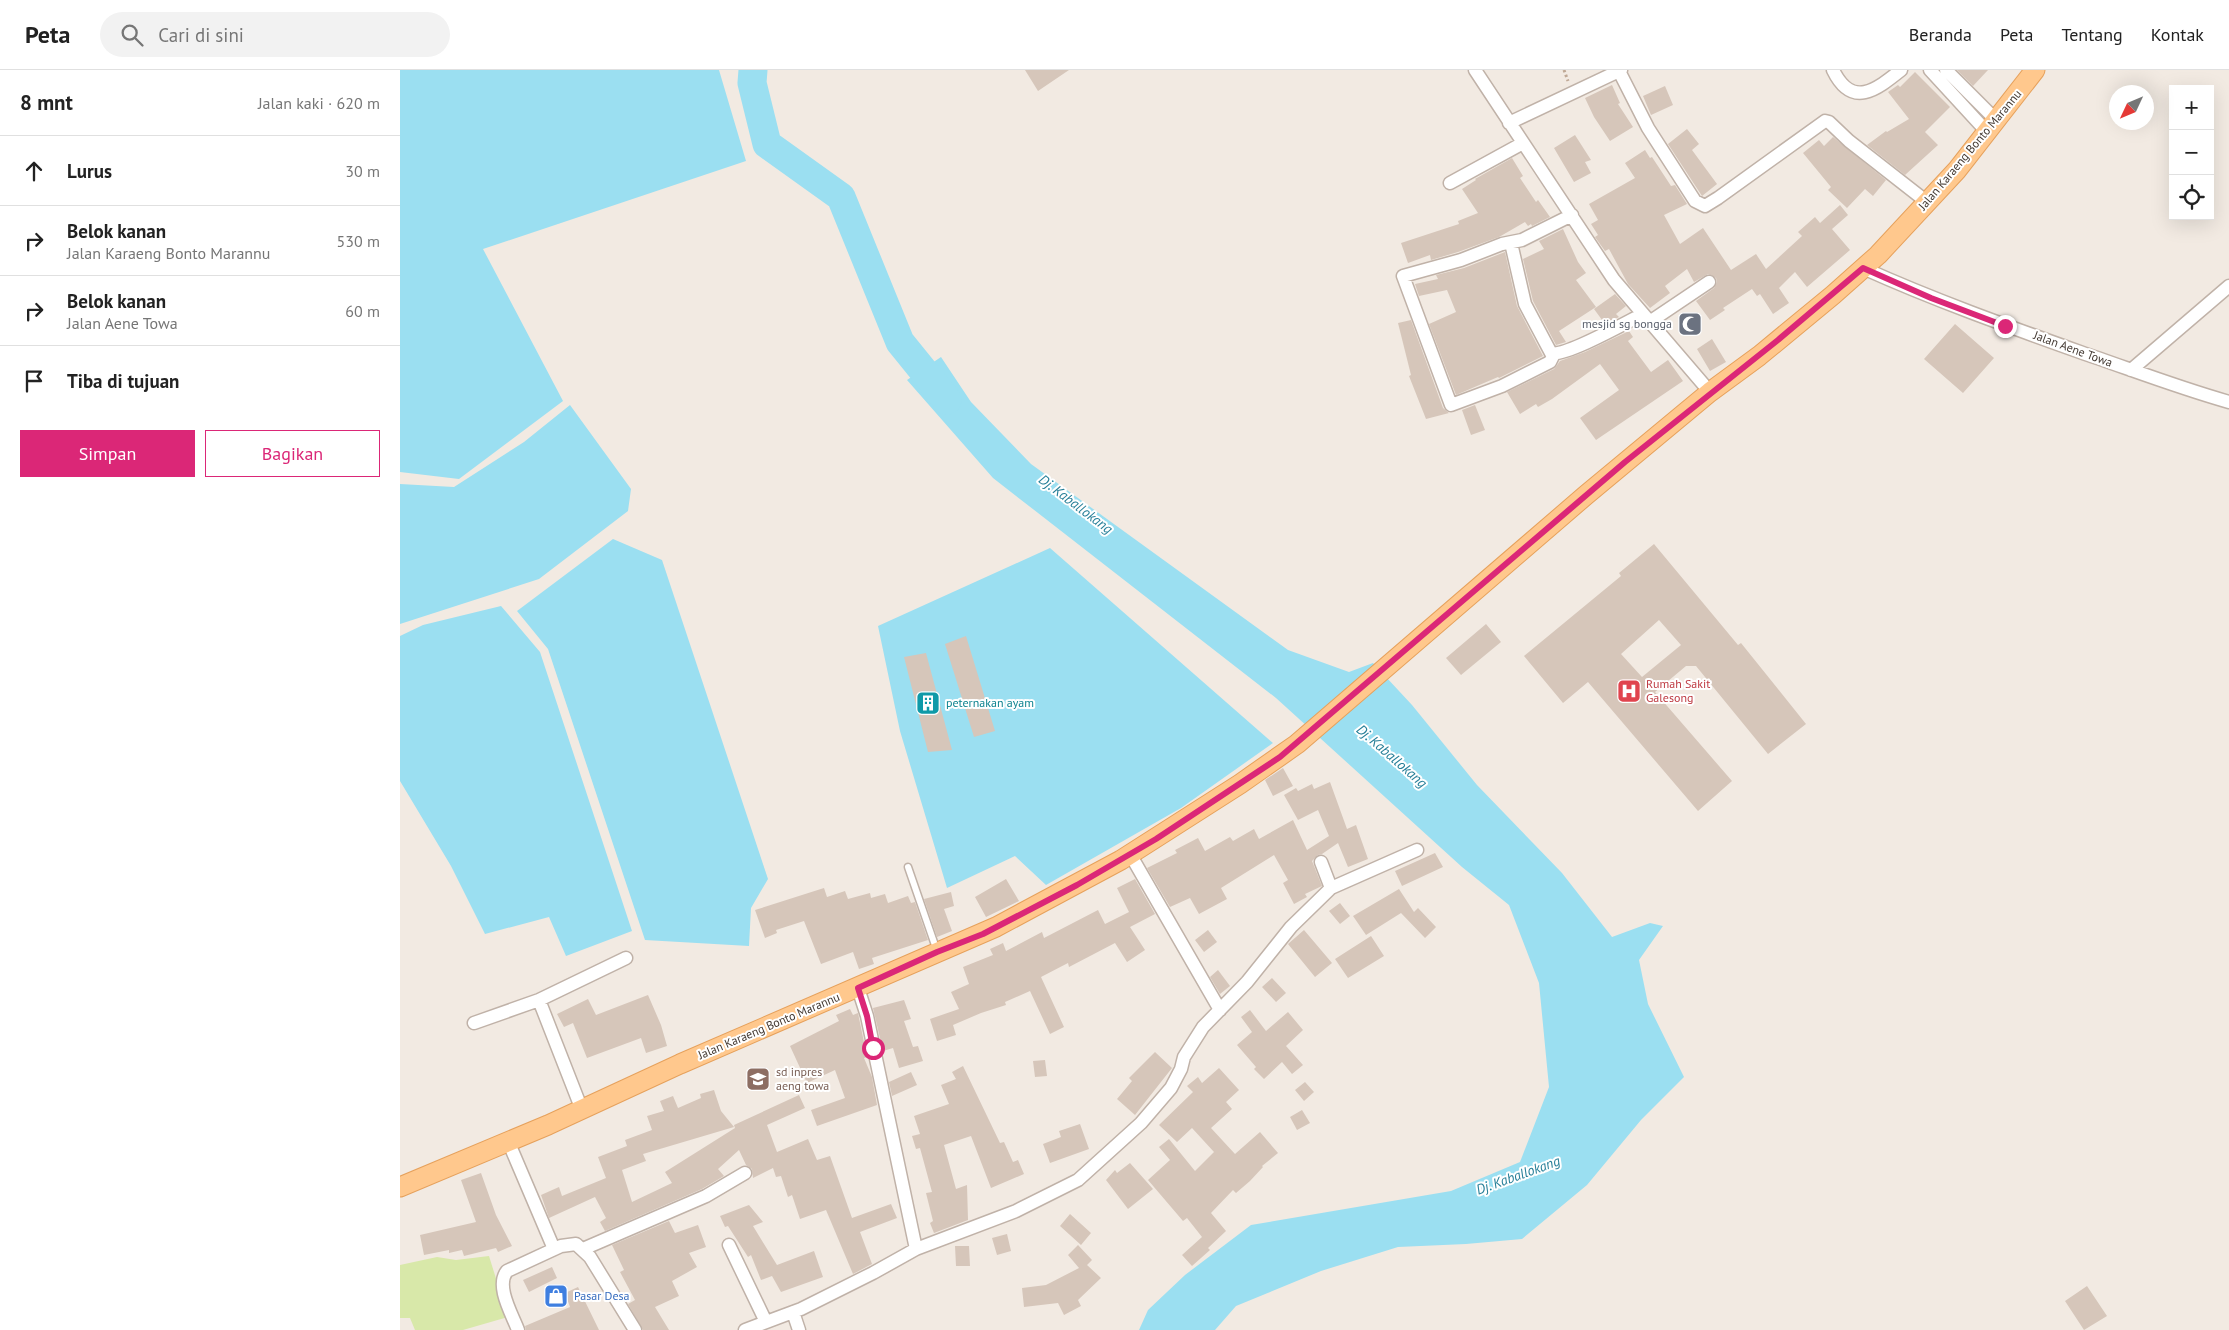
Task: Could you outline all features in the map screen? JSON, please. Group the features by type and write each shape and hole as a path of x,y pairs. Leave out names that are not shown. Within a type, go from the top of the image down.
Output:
{"main road":[{"name":"Jalan Karaeng Bonto Marannu","path":"400,1188 582,1110 680,1064 996,927 1077,885 1130,854 1264,769 1312,732 1586,495 1710,392 1765,351 1863,268 1966,160 2035,70"}],"street":[{"path":"1475,70 1614,280 1710,392"},
{"path":"1509,122 1620,70 1648,128 1694,202 1699,205 1705,206 1718,198 1825,121 1829,122 1849,141 1927,202"},
{"path":"1833,70 1845,87 1852,92 1860,92 1871,91 1883,85 1901,70"},
{"path":"1930,70 1992,126"},
{"path":"1946,70 1992,126"},
{"path":"1450,183 1523,143"},
{"path":"1572,215 1522,240 1494,246 1426,271 1403,276 1451,405 1518,378 1550,362 1554,354 1647,317 1709,282"},
{"path":"1511,242 1525,304 1549,350 1554,354"},
{"name":"Jalan Aene Towa","path":"1863,268 1931,298 2131,370 2229,402"},
{"path":"2131,370 2229,286"},
{"path":"746,1330 794,1312 873,1273 916,1249 1016,1211 1078,1180 1124,1139 1171,1088 1192,1043 1203,1027 1247,982 1291,926 1331,888 1417,850"},
{"path":"1130,854 1220,1010"},
{"path":"1321,862 1331,888"},
{"path":"474,1024 539,1000 626,958"},
{"path":"858,988 867,1016 916,1249"},
{"path":"539,1000 582,1110"},
{"path":"508,1141 554,1249"},
{"path":"583,1249 706,1196 745,1173"},
{"path":"518,1330 502,1286 504,1275 507,1271 554,1249 576,1244 583,1249 635,1330"},
{"path":"729,1245 766,1322"},
{"path":"794,1312 799,1330"}],"lane":[{"path":"908,867 937,952"}],"green space":[{"path":"489,1256 508,1317 463,1330 415,1330 410,1318 400,1318 400,1265 437,1257 456,1260"}],"water":[{"path":"400,70 719,70 746,161 483,249 563,401 459,479 400,472"},
{"path":"941,357 971,402 1031,464 1288,650 1349,672 1373,663 1412,705 1477,785 1562,873 1612,937 1650,923 1663,926 1639,960 1648,1004 1684,1077 1641,1120 1587,1185 1522,1239 1398,1247 1321,1271 1236,1306 1215,1330 1139,1330 1148,1310 1185,1275 1251,1225 1451,1191 1520,1162 1549,1087 1539,983 1509,905 1462,867 1276,698 993,478 907,380"},
{"path":"570,405 631,489 628,511 539,579 400,624 400,484 454,487 524,442"},
{"path":"613,539 662,560 768,879 751,908 749,946 645,940 548,649 517,611"},
{"path":"1050,548 1273,743 1181,808 1046,885 1015,856 947,888 900,731 878,626"},
{"path":"501,606 540,652 632,931 566,956 549,917 485,934 451,866 400,781 400,636 423,625"}],"building":[{"path":"1025,70 1069,70 1038,91"},
{"path":"1957,70 1988,70 1973,86"},
{"path":"1915,72 1950,107 1925,132 1938,145 1905,175 1867,145 1886,131 1909,119 1888,92 1898,85 1900,87"},
{"path":"1612,85 1620,103 1618,104 1633,127 1610,141 1594,117 1585,98"},
{"path":"1665,86 1673,105 1651,115 1643,96"},
{"path":"1687,129 1699,144 1692,150 1717,184 1702,196 1668,144"},
{"path":"1575,135 1591,160 1585,162 1591,173 1574,182 1554,148"},
{"path":"1833,137 1886,180 1873,196 1865,189 1847,208 1828,190 1831,187 1803,153 1819,140 1824,146"},
{"path":"1645,150 1650,158 1652,157 1671,186 1675,185 1687,204 1664,215 1680,244 1703,228 1731,270 1756,254 1766,269 1802,236 1798,232 1815,217 1820,223 1840,205 1848,215 1832,229 1850,250 1807,287 1795,272 1779,288 1789,303 1773,314 1760,294 1757,296 1752,289 1723,308 1725,310 1710,320 1696,301 1714,288 1717,282 1716,278 1708,274 1694,282 1687,269 1665,286 1670,293 1650,308 1628,284 1609,249 1605,251 1595,237 1598,235 1591,224 1598,220 1589,204 1635,178 1625,163"},
{"path":"1512,158 1523,176 1520,178 1536,202 1538,200 1550,217 1532,226 1531,224 1528,226 1525,222 1499,237 1458,252 1431,260 1430,255 1408,263 1401,243 1459,224 1458,221 1478,213 1462,189 1475,179"},
{"path":"1563,229 1578,262 1586,273 1576,280 1596,307 1559,331 1566,342 1556,345 1533,301 1523,259 1544,249 1539,241"},
{"path":"1505,252 1517,306 1543,356 1499,378 1456,395 1429,324 1456,312 1447,290 1419,296 1415,284 1438,279 1436,275 1464,268"},
{"path":"1615,294 1626,306 1616,314 1619,317 1605,324 1594,309"},
{"path":"1411,320 1443,408 1449,413 1426,419 1409,376 1411,375 1398,323"},
{"path":"1955,324 1994,358 1963,393 1924,359"},
{"path":"1629,331 1633,337 1628,341 1651,372 1668,360 1683,381 1596,440 1580,418 1619,390 1600,364 1552,399 1538,407 1536,404 1520,414 1507,392 1554,369 1560,361 1585,352"},
{"path":"1712,339 1726,362 1710,371 1697,349"},
{"path":"1475,405 1485,430 1471,435 1462,410"},
{"path":"1654,544 1738,645 1741,643 1806,724 1768,754 1696,666 1686,666 1655,692 1732,781 1698,811 1588,682 1563,703 1524,656 1621,576 1619,573","holes":["1659,620 1681,645 1642,677 1621,654"]},
{"path":"1486,624 1501,642 1461,675 1446,658"},
{"name":"peternakan ayam","path":"966,636 995,731 974,737 945,644"},
{"name":"peternakan ayam","path":"926,653 952,750 928,752 904,657"},
{"path":"1283,768 1293,786 1273,796 1265,780"},
{"path":"1330,782 1347,829 1356,825 1368,859 1348,867 1338,843 1318,855 1312,861 1322,886 1305,894 1307,897 1294,904 1283,883 1288,880 1274,855 1221,888 1227,899 1199,914 1190,898 1170,907 1147,868 1177,853 1175,850 1198,838 1205,851 1230,837 1233,841 1254,829 1259,839 1293,820 1307,850 1329,836 1318,810 1298,820 1284,795 1296,788 1298,791 1312,784 1314,789"},
{"path":"1435,853 1443,867 1402,886 1395,871"},
{"path":"1006,879 1019,901 986,917 975,897"},
{"path":"1135,879 1155,914 1130,927 1145,950 1127,962 1115,943 1069,967 1068,963 1041,977 1064,1027 1050,1034 1030,991 1005,1002 1006,1005 953,1025 956,1035 937,1041 930,1019 959,1009 951,992 969,984 963,967 993,955 990,949 1003,943 1006,951 1042,932 1044,938 1098,910 1105,924 1129,912 1117,888"},
{"path":"824,888 827,897 845,891 848,899 870,893 871,898 885,894 888,903 908,896 911,903 915,902 928,940 872,958 874,964 859,969 853,952 821,964 804,921 776,930 777,933 765,938 755,910"},
{"path":"1399,889 1414,912 1418,908 1436,927 1425,938 1401,913 1366,935 1353,916"},
{"path":"951,892 954,906 944,909 952,931 937,937 924,899"},
{"path":"1340,903 1350,916 1340,924 1329,911"},
{"path":"1208,930 1217,942 1204,952 1195,940"},
{"path":"1304,930 1332,963 1315,977 1288,944"},
{"path":"1371,936 1384,956 1348,978 1335,959"},
{"path":"1218,970 1230,986 1220,994 1210,977"},
{"path":"1272,978 1286,993 1276,1002 1262,987"},
{"path":"648,995 661,1025 667,1046 646,1053 641,1038 587,1058 573,1023 564,1027 557,1014 588,999 596,1015"},
{"path":"904,1000 911,1019 904,1021 913,1047 918,1046 923,1061 899,1068 893,1048 883,1051 873,1008"},
{"path":"850,1009 853,1015 858,1013 867,1057 864,1058 872,1077 877,1105 817,1126 811,1110 845,1098 835,1070 807,1083 790,1046 839,1021 836,1015"},
{"path":"1250,1010 1266,1031 1288,1012 1303,1030 1286,1046 1303,1065 1292,1074 1282,1062 1264,1079 1254,1069 1256,1067 1237,1045 1252,1032 1241,1017"},
{"path":"1155,1052 1172,1068 1135,1115 1117,1099 1132,1081 1129,1078"},
{"path":"1045,1060 1047,1076 1035,1077 1033,1061"},
{"path":"963,1066 1000,1143 1004,1142 1013,1162 1018,1160 1024,1174 991,1188 971,1136 944,1145 956,1189 967,1185 968,1220 934,1233 930,1223 933,1221 926,1193 932,1192 920,1148 916,1149 912,1136 920,1134 914,1116 949,1104 941,1085 956,1079 952,1072"},
{"path":"1219,1068 1239,1090 1226,1102 1232,1109 1211,1128 1235,1154 1260,1132 1278,1153 1262,1166 1250,1181 1236,1193 1233,1190 1211,1213 1226,1231 1208,1248 1210,1250 1192,1266 1182,1255 1202,1237 1187,1218 1183,1221 1148,1180 1170,1160 1159,1147 1169,1139 1195,1171 1214,1152 1192,1128 1177,1142 1159,1125 1193,1092 1187,1086 1198,1077 1202,1083"},
{"path":"911,1072 917,1085 892,1096 889,1082"},
{"path":"1305,1082 1314,1092 1304,1101 1295,1090"},
{"path":"714,1090 721,1111 734,1127 643,1154 646,1161 622,1170 632,1202 672,1183 665,1172 735,1128 734,1125 799,1095 805,1108 767,1125 777,1152 808,1139 817,1160 830,1156 852,1218 891,1204 897,1218 860,1232 872,1264 853,1274 826,1210 800,1219 792,1195 788,1197 781,1176 776,1177 773,1168 753,1178 752,1169 746,1165 739,1150 718,1169 724,1176 702,1189 605,1231 600,1222 606,1218 595,1197 549,1218 541,1195 559,1187 562,1196 606,1178 598,1157 627,1146 625,1140 652,1130 647,1116 664,1111 660,1101 673,1096 678,1108 701,1098 700,1094"},
{"path":"1302,1110 1310,1123 1297,1130 1290,1117"},
{"path":"1080,1124 1089,1149 1050,1163 1043,1144 1061,1137 1059,1131"},
{"path":"1130,1163 1153,1189 1128,1209 1106,1180 1115,1170 1117,1173"},
{"path":"481,1173 496,1215 512,1246 498,1252 496,1248 464,1256 462,1250 449,1253 449,1250 424,1255 420,1235 476,1222 461,1180"},
{"path":"749,1205 763,1222 753,1226 777,1265 814,1251 823,1277 781,1292 772,1276 761,1280 751,1255 748,1257 728,1226 725,1227 720,1216"},
{"path":"1070,1214 1091,1233 1081,1245 1060,1226"},
{"path":"669,1221 675,1233 698,1225 706,1247 689,1253 697,1267 672,1281 679,1296 655,1307 669,1330 643,1330 628,1304 635,1300 620,1272 624,1270 612,1245"},
{"path":"1007,1234 1011,1251 997,1255 992,1238"},
{"path":"1078,1245 1092,1260 1087,1265 1101,1278 1078,1300 1081,1306 1064,1315 1058,1303 1024,1307 1022,1288 1046,1285 1079,1268 1068,1255"},
{"path":"955,1246 969,1246 970,1266 956,1266"},
{"path":"552,1267 557,1278 529,1292 523,1280"},
{"path":"2087,1286 2107,1316 2084,1330 2065,1301"},
{"path":"578,1287 599,1330 526,1330 525,1326 570,1307 565,1293"}],"waterway":[{"name":"Dj. Kaballokang","path":"753,70 752,83 767,144 841,197 900,342 947,400"}],"place":[{"name":"mesjid sg bongga","path":"1690,324"},
{"name":"Rumah Sakit Galesong","path":"1629,691"},
{"name":"peternakan ayam","path":"928,703"},
{"name":"sd inpres aeng towa","path":"758,1079"},
{"name":"Pasar Desa","path":"556,1296"}],"route":[{"path":"873,1048 867,1016 858,988 937,952 983,934 1077,885 1156,839 1280,757 1625,462 1710,392 1759,356 1863,268 1931,298 2005,326"}]}
